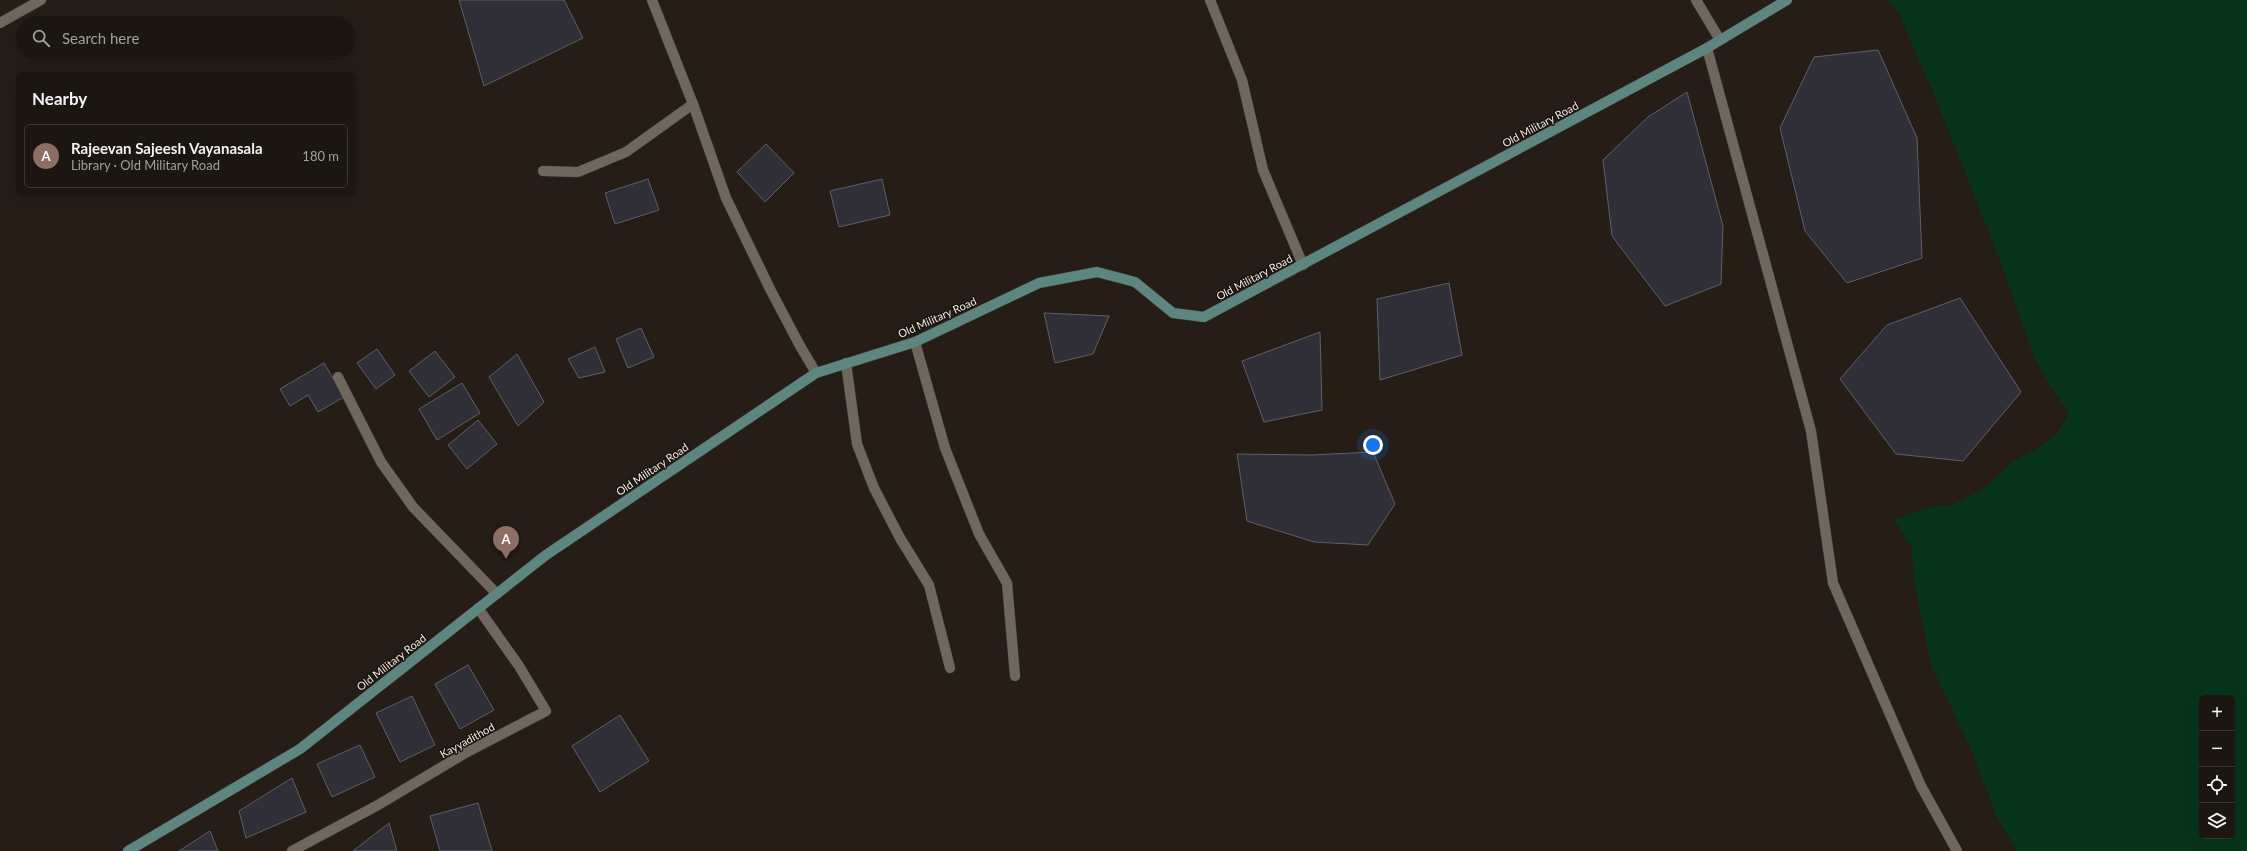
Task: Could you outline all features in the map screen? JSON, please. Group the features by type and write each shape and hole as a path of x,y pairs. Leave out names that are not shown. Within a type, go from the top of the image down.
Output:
{"main road":[{"name":"Old Military Road","path":"128,851 300,749 546,555 816,373 915,342 1039,283 1097,272 1135,282 1173,313 1204,317 1707,48 1787,0"}],"street":[{"path":"0,23 41,0"},
{"path":"652,0 693,104 726,198 781,310 816,373"},
{"path":"1210,0 1242,80 1264,170 1303,265"},
{"path":"1696,0 1720,40"},
{"path":"1707,48 1811,431 1833,583 1921,786 1957,851"},
{"path":"543,171 578,172 626,152 693,104"},
{"path":"915,342 945,448 979,534 1007,583 1015,676"},
{"path":"846,363 857,444 874,488 900,538 928,585 950,668"},
{"path":"338,377 381,462 409,501 497,594"},
{"name":"Kayyadithod","path":"292,851 378,805 467,752 546,711 519,666 478,608"}],"green space":[{"path":"1888,0 2247,0 2247,851 2017,851 1996,815 1971,749 1931,665 1914,581 1912,548 1894,520 1926,508 1952,505 1983,489 2012,462 2038,448 2056,435 2069,413 2050,385 2034,356 2000,261 1938,104 1900,16"}],"building":[{"path":"459,0 564,0 583,38 484,86"},
{"path":"1878,50 1917,138 1922,258 1847,283 1805,231 1780,128 1814,57"},
{"path":"1687,92 1723,226 1721,284 1665,306 1612,236 1603,160 1648,117"},
{"path":"766,144 794,173 765,202 737,172"},
{"path":"648,179 659,210 615,224 605,193"},
{"path":"882,179 890,215 839,227 830,191"},
{"path":"1449,283 1462,355 1380,380 1377,299"},
{"path":"1960,298 2021,392 1963,461 1896,454 1840,379 1887,325"},
{"path":"1044,313 1109,316 1093,354 1055,363"},
{"path":"641,328 654,357 628,368 616,339"},
{"path":"1320,332 1322,410 1264,422 1242,361"},
{"path":"595,347 605,372 579,378 568,359"},
{"path":"377,349 395,375 376,389 357,363"},
{"path":"435,351 455,377 429,397 409,371"},
{"path":"517,354 544,402 518,426 489,377"},
{"path":"324,363 344,397 318,412 308,395 290,406 280,389"},
{"path":"462,383 480,413 437,440 419,409"},
{"path":"478,420 497,444 467,469 448,445"},
{"path":"1373,452 1395,504 1368,545 1314,542 1247,521 1237,454 1311,455"},
{"path":"468,665 494,710 460,729 435,684"},
{"path":"412,696 435,745 400,762 376,713"},
{"path":"620,715 649,761 600,792 572,746"},
{"path":"360,745 375,777 332,797 317,764"},
{"path":"292,778 306,812 246,838 239,811"},
{"path":"478,803 492,851 440,851 430,816"},
{"path":"389,823 397,851 353,851"},
{"path":"210,831 218,851 179,851"}],"place":[{"name":"Rajeevan Sajeesh Vayanasala","path":"506,559"}]}
